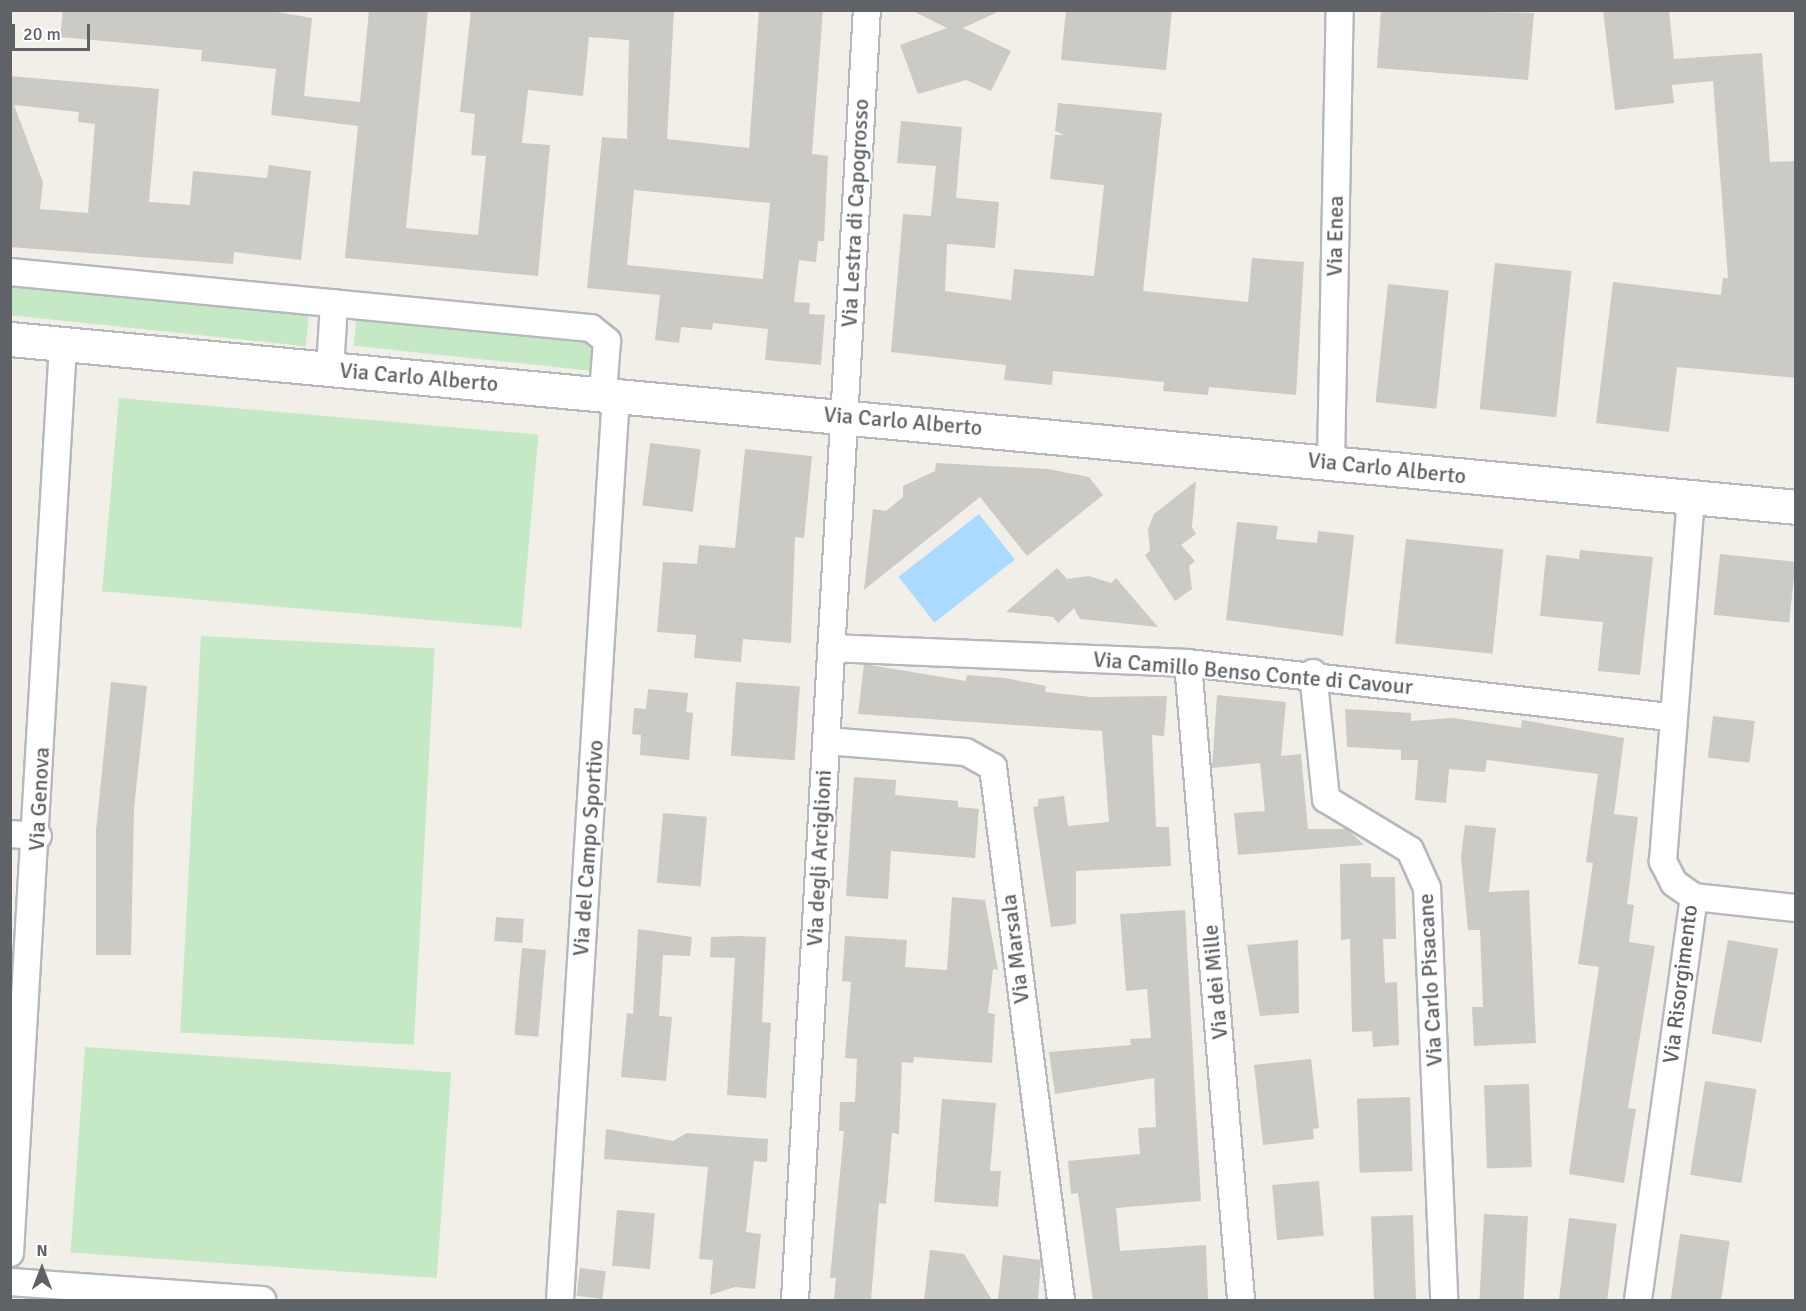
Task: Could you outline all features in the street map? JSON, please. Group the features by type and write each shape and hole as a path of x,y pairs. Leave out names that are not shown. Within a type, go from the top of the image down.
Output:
{"street":[{"name":"Via Lestra di Capogrosso","path":"844,416 867,10"},
{"name":"Via Enea","path":"1331,462 1340,10"},
{"path":"10,272 334,303 330,369"},
{"name":"Via del Campo Sportivo","path":"334,303 598,330 608,348 610,394 560,1300"},
{"name":"Via Carlo Alberto","path":"10,339 1796,507"},
{"name":"Via Genova","path":"10,1253 38,836 63,345"},
{"name":"Via degli Arciglioni","path":"795,1300 844,416"},
{"name":"Via Risorgimento","path":"1638,1300 1694,897 1674,883 1663,861 1691,497"},
{"name":"Via Camillo Benso Conte di Cavour","path":"831,648 1188,663 1313,674 1673,717"},
{"name":"Via dei Mille","path":"1188,663 1241,1300"},
{"name":"Via Carlo Pisacane","path":"1313,674 1326,799 1410,850 1427,888 1444,1300"},
{"name":"Via Marsala","path":"826,741 966,752 993,767 1060,1300"},
{"path":"10,834 38,836"},
{"path":"1694,897 1796,908"},
{"path":"10,1282 262,1300"}],"green space":[{"path":"10,279 309,310 306,346 10,315"},
{"path":"357,313 594,338 590,371 354,346"},
{"path":"119,398 538,435 521,628 102,591"},
{"path":"201,636 435,648 414,1045 180,1032"},
{"path":"85,1047 451,1073 437,1278 71,1252"}],"water":[{"path":"979,514 1015,560 934,623 899,577"}],"building":[{"path":"63,10 266,10 312,18 304,96 360,102 369,10 428,10 406,228 478,235 486,156 471,155 475,114 460,112 471,10 674,10 667,139 749,148 759,10 823,10 812,154 828,156 824,241 818,241 816,262 799,260 794,302 810,303 809,314 825,315 821,365 765,360 768,329 713,323 712,330 681,327 679,343 655,340 660,295 587,288 602,137 627,139 629,40 589,37 583,96 528,90 522,143 550,145 538,276 345,258 358,126 271,115 276,69 201,61 202,50 60,37","holes":["634,190 770,203 763,279 627,265"]},
{"path":"911,10 1002,10 963,28 1011,51 991,91 966,80 918,94 900,45 947,28"},
{"path":"1066,10 1172,10 1166,70 1061,60"},
{"path":"1381,10 1534,13 1528,80 1377,68"},
{"path":"1603,10 1669,10 1674,59 1762,53 1770,162 1796,161 1796,378 1677,367 1669,432 1596,423 1613,282 1721,295 1723,278 1728,278 1713,81 1672,85 1674,103 1615,110"},
{"path":"10,76 159,89 149,202 190,205 193,171 267,178 269,165 311,171 301,260 234,252 233,264 10,247","holes":["14,105 79,112 78,122 95,124 88,213 40,209 43,182"]},
{"path":"1058,103 1162,113 1143,291 1248,302 1252,258 1304,262 1296,395 1209,387 1208,395 1163,391 1164,382 1053,371 1052,385 1004,380 1006,365 891,352 903,214 931,216 936,166 897,163 901,121 962,127 956,198 999,202 995,248 947,244 945,291 1011,300 1014,269 1094,276 1104,185 1050,179 1055,135 1064,135 1055,131"},
{"path":"1495,263 1572,271 1556,417 1480,409"},
{"path":"1388,284 1449,290 1436,409 1376,402"},
{"path":"650,443 701,449 693,512 642,506"},
{"path":"745,449 812,456 804,538 795,537 791,643 743,639 741,662 694,658 696,635 657,632 663,562 697,564 699,545 735,548"},
{"path":"936,463 1048,469 1089,477 1103,495 1027,556 980,497 864,590 873,509 886,511 903,497 903,486 935,471"},
{"path":"1196,481 1192,527 1196,534 1181,545 1195,561 1189,566 1192,589 1175,601 1145,555 1150,551 1148,529 1154,514"},
{"path":"1237,522 1278,526 1276,539 1317,543 1318,531 1354,535 1343,636 1226,620"},
{"path":"1406,539 1503,549 1492,654 1395,643"},
{"path":"1580,550 1653,557 1640,675 1598,671 1603,622 1540,616 1546,555 1579,559"},
{"path":"1720,554 1796,562 1789,623 1714,615"},
{"path":"1057,568 1067,579 1089,576 1111,583 1116,578 1158,627 1080,619 1074,608 1058,623 1053,617 1006,612"},
{"path":"864,664 966,681 967,675 1005,678 1046,686 1045,692 1092,697 1167,696 1164,736 1152,735 1156,827 1169,827 1171,866 1076,871 1076,924 1051,927 1033,807 1038,806 1038,799 1064,796 1068,826 1109,822 1102,731 858,714"},
{"path":"111,682 147,686 134,808 131,955 96,955 96,831"},
{"path":"736,682 800,686 795,760 731,756"},
{"path":"648,689 688,693 686,712 693,713 689,760 640,755 641,735 632,734 634,708 646,709"},
{"path":"1217,695 1286,702 1281,756 1301,754 1308,829 1347,829 1364,845 1238,855 1234,813 1265,811 1260,763 1212,768"},
{"path":"1345,709 1411,713 1411,721 1453,718 1521,728 1522,720 1624,738 1614,814 1638,817 1627,904 1634,905 1629,942 1655,946 1628,1108 1636,1109 1624,1183 1569,1174 1599,967 1578,964 1593,863 1586,862 1598,774 1487,760 1485,772 1449,769 1446,803 1415,800 1418,760 1401,760 1401,750 1347,747"},
{"path":"1713,716 1755,721 1750,763 1708,758"},
{"path":"854,777 896,780 895,795 958,801 958,807 979,809 975,858 891,851 888,899 846,896"},
{"path":"663,813 707,817 701,887 657,883"},
{"path":"1465,825 1496,828 1489,892 1529,890 1536,1043 1474,1046 1472,1007 1483,1007 1480,930 1468,930 1461,857"},
{"path":"1371,863 1371,877 1395,877 1396,939 1383,939 1385,983 1397,982 1399,1045 1373,1047 1372,1031 1352,1032 1350,939 1341,940 1340,864"},
{"path":"952,897 985,900 998,970 993,969 988,1013 995,1014 992,1063 914,1057 913,1063 902,1062 899,1134 892,1133 886,1204 879,1203 871,1300 834,1299 836,1278 830,1278 844,1131 839,1131 840,1102 855,1102 857,1059 845,1058 851,982 842,981 845,936 907,940 905,967 947,970"},
{"path":"1185,910 1201,1201 1116,1208 1120,1251 1206,1245 1208,1300 1093,1300 1078,1193 1071,1194 1068,1161 1140,1154 1138,1128 1156,1127 1154,1078 1055,1094 1049,1052 1131,1045 1130,1039 1151,1038 1147,989 1126,991 1120,914"},
{"path":"496,917 524,919 522,943 494,941"},
{"path":"638,929 692,937 690,956 663,955 659,1016 672,1017 666,1081 621,1077 627,1013 633,1014"},
{"path":"711,937 766,937 762,1022 771,1023 766,1098 727,1095 735,958 710,957"},
{"path":"1298,940 1299,1013 1260,1016 1247,945"},
{"path":"1728,940 1778,949 1762,1042 1712,1034"},
{"path":"522,948 546,950 538,1037 514,1035"},
{"path":"1311,1059 1319,1128 1313,1129 1314,1139 1263,1145 1254,1065"},
{"path":"1705,1081 1756,1089 1741,1183 1690,1175"},
{"path":"1529,1084 1532,1167 1487,1169 1484,1086"},
{"path":"1410,1097 1413,1171 1360,1173 1357,1099"},
{"path":"942,1099 996,1103 990,1171 1001,1171 998,1207 934,1202"},
{"path":"606,1129 673,1141 687,1133 768,1139 767,1162 754,1161 746,1232 761,1234 755,1289 735,1287 710,1295 713,1260 699,1259 708,1167 604,1159"},
{"path":"1319,1181 1324,1236 1277,1240 1272,1185"},
{"path":"617,1210 655,1213 650,1269 612,1266"},
{"path":"1484,1214 1528,1216 1524,1300 1479,1300"},
{"path":"1413,1215 1416,1300 1374,1300 1371,1216"},
{"path":"1569,1218 1617,1224 1607,1300 1559,1299"},
{"path":"1680,1234 1730,1241 1721,1300 1671,1300"},
{"path":"930,1250 964,1254 992,1300 924,1300"},
{"path":"1003,1255 1041,1260 1038,1300 998,1300"},
{"path":"580,1268 606,1271 602,1299 577,1296"}]}
